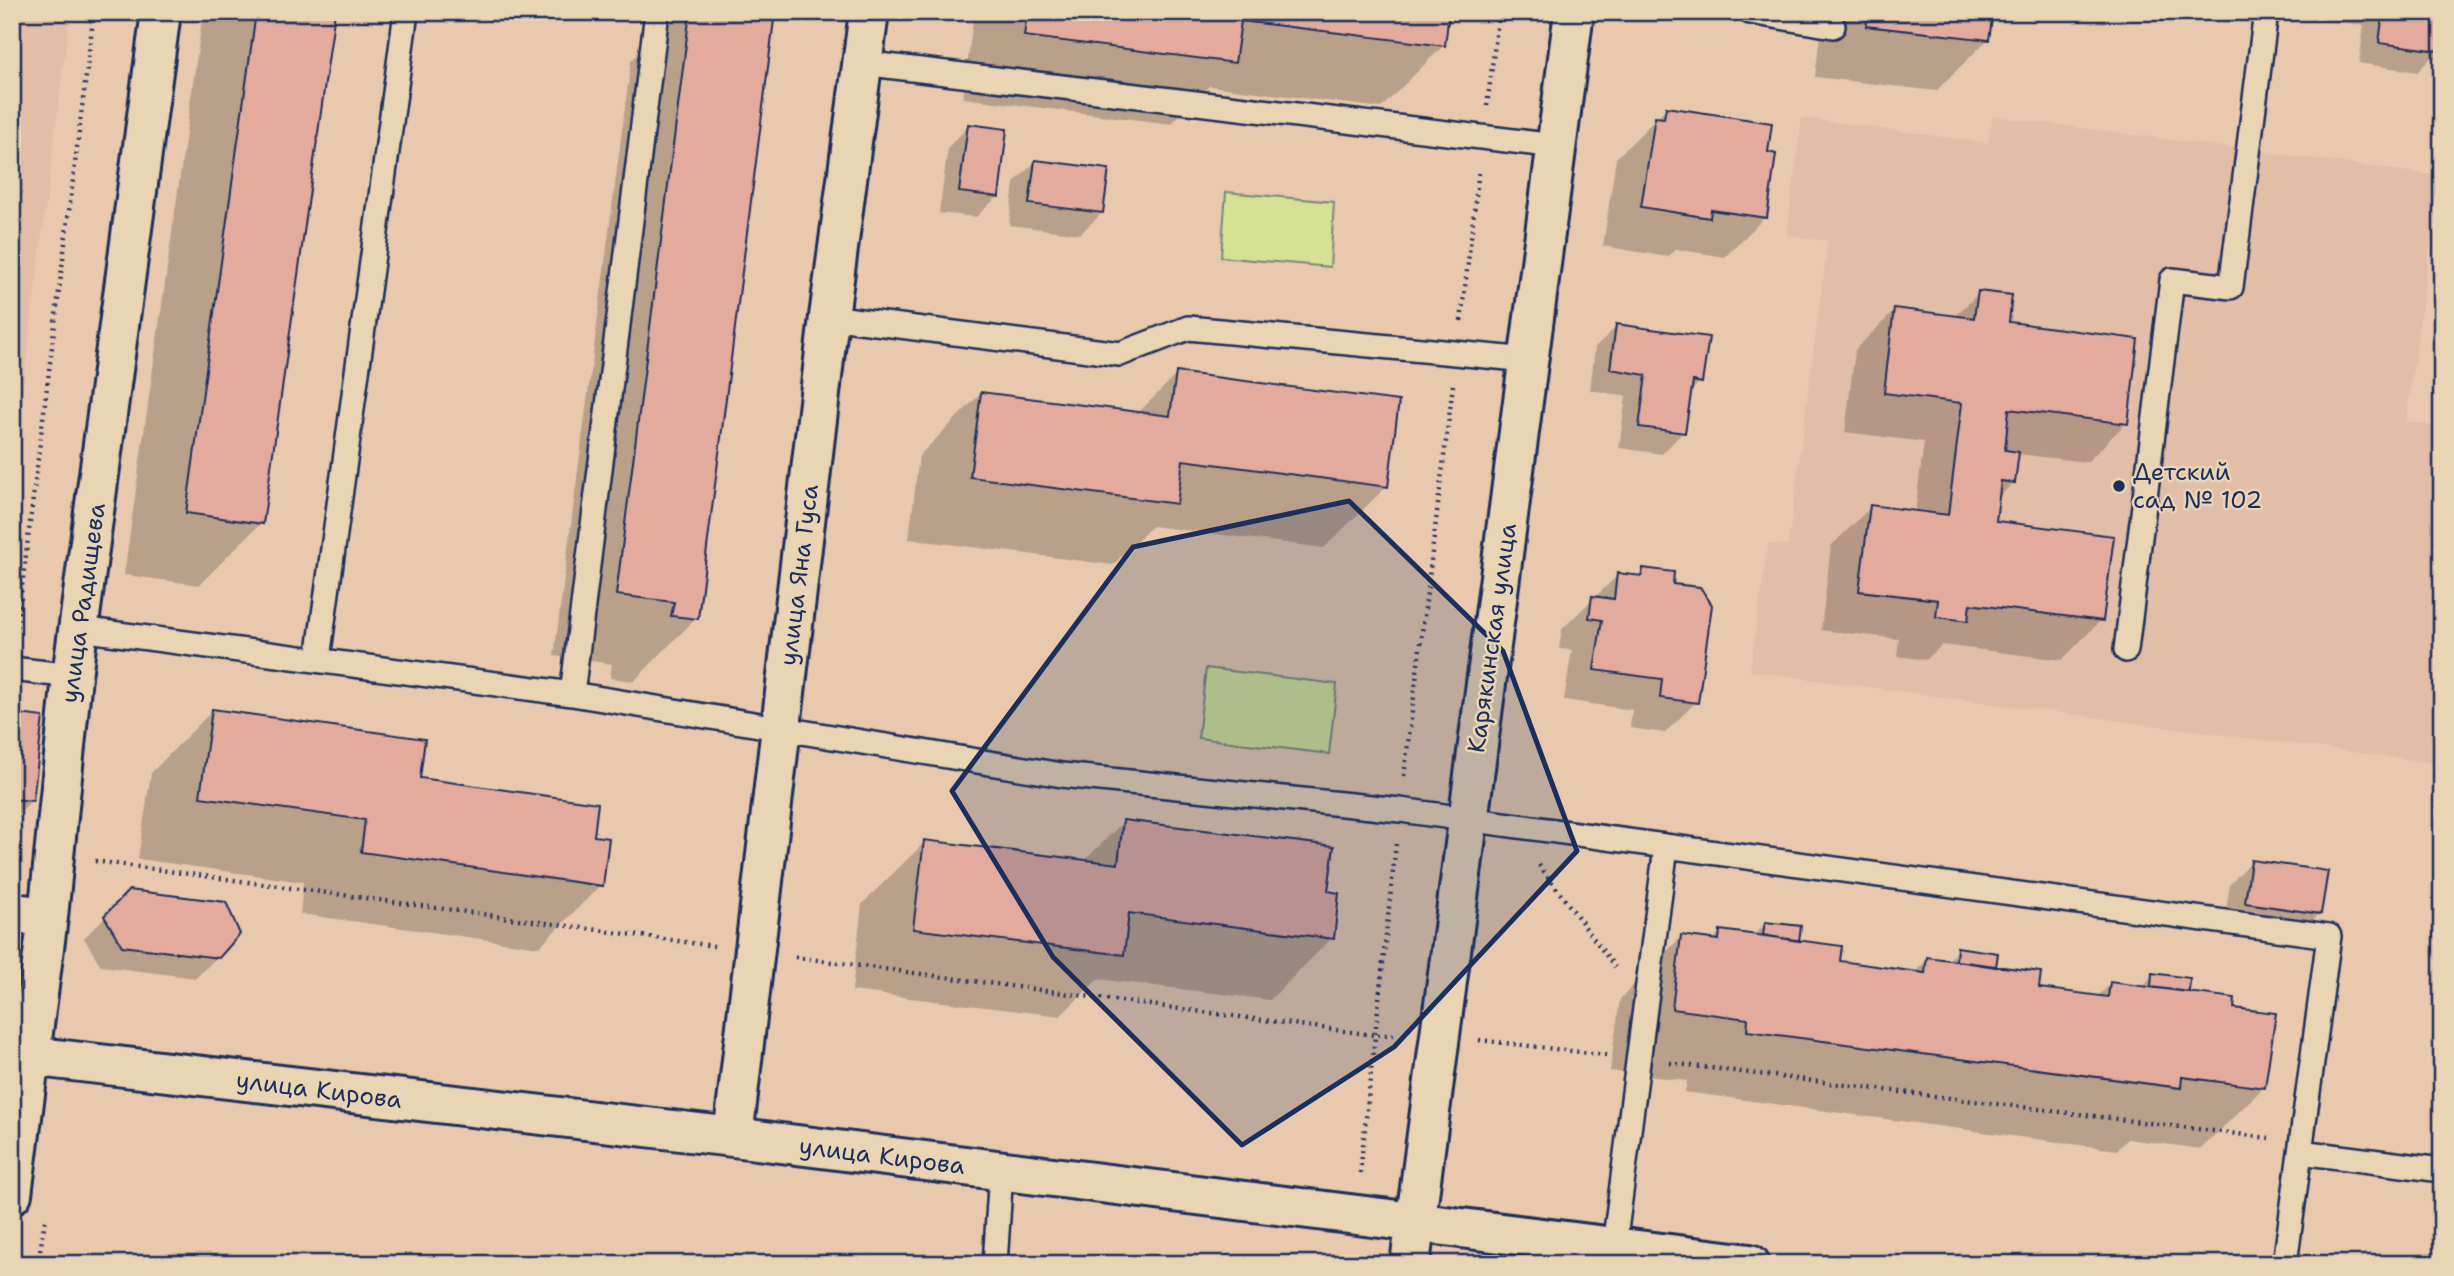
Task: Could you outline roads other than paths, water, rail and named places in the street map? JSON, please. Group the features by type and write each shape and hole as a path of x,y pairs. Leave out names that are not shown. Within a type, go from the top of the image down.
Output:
{"street":[{"name":"улица Радищева","path":"12,1194 30,915 80,629 161,12"},
{"name":"улица Яна Гуса","path":"733,1137 780,729 869,12"},
{"name":"Карякинская улица","path":"1410,1264 1574,12"},
{"name":"улица Кирова","path":"22,1055 733,1137 1751,1264"}],"lane":[{"path":"318,659 406,12"},
{"path":"572,694 657,12"},
{"path":"1750,12 1833,26"},
{"path":"2126,650 2172,280 2231,287 2266,12"},
{"path":"862,63 1556,146"},
{"path":"830,317 1120,354 1188,328 1529,360"},
{"path":"80,629 572,694 1062,775 1400,810 2329,936 2285,1264"},
{"path":"12,669 72,676"},
{"path":"1614,1247 1666,847"},
{"path":"2301,1147 2442,1170"},
{"path":"995,1264 1001,1171"}],"place":[{"name":"Детский сад № 102","path":"2119,486"}]}
